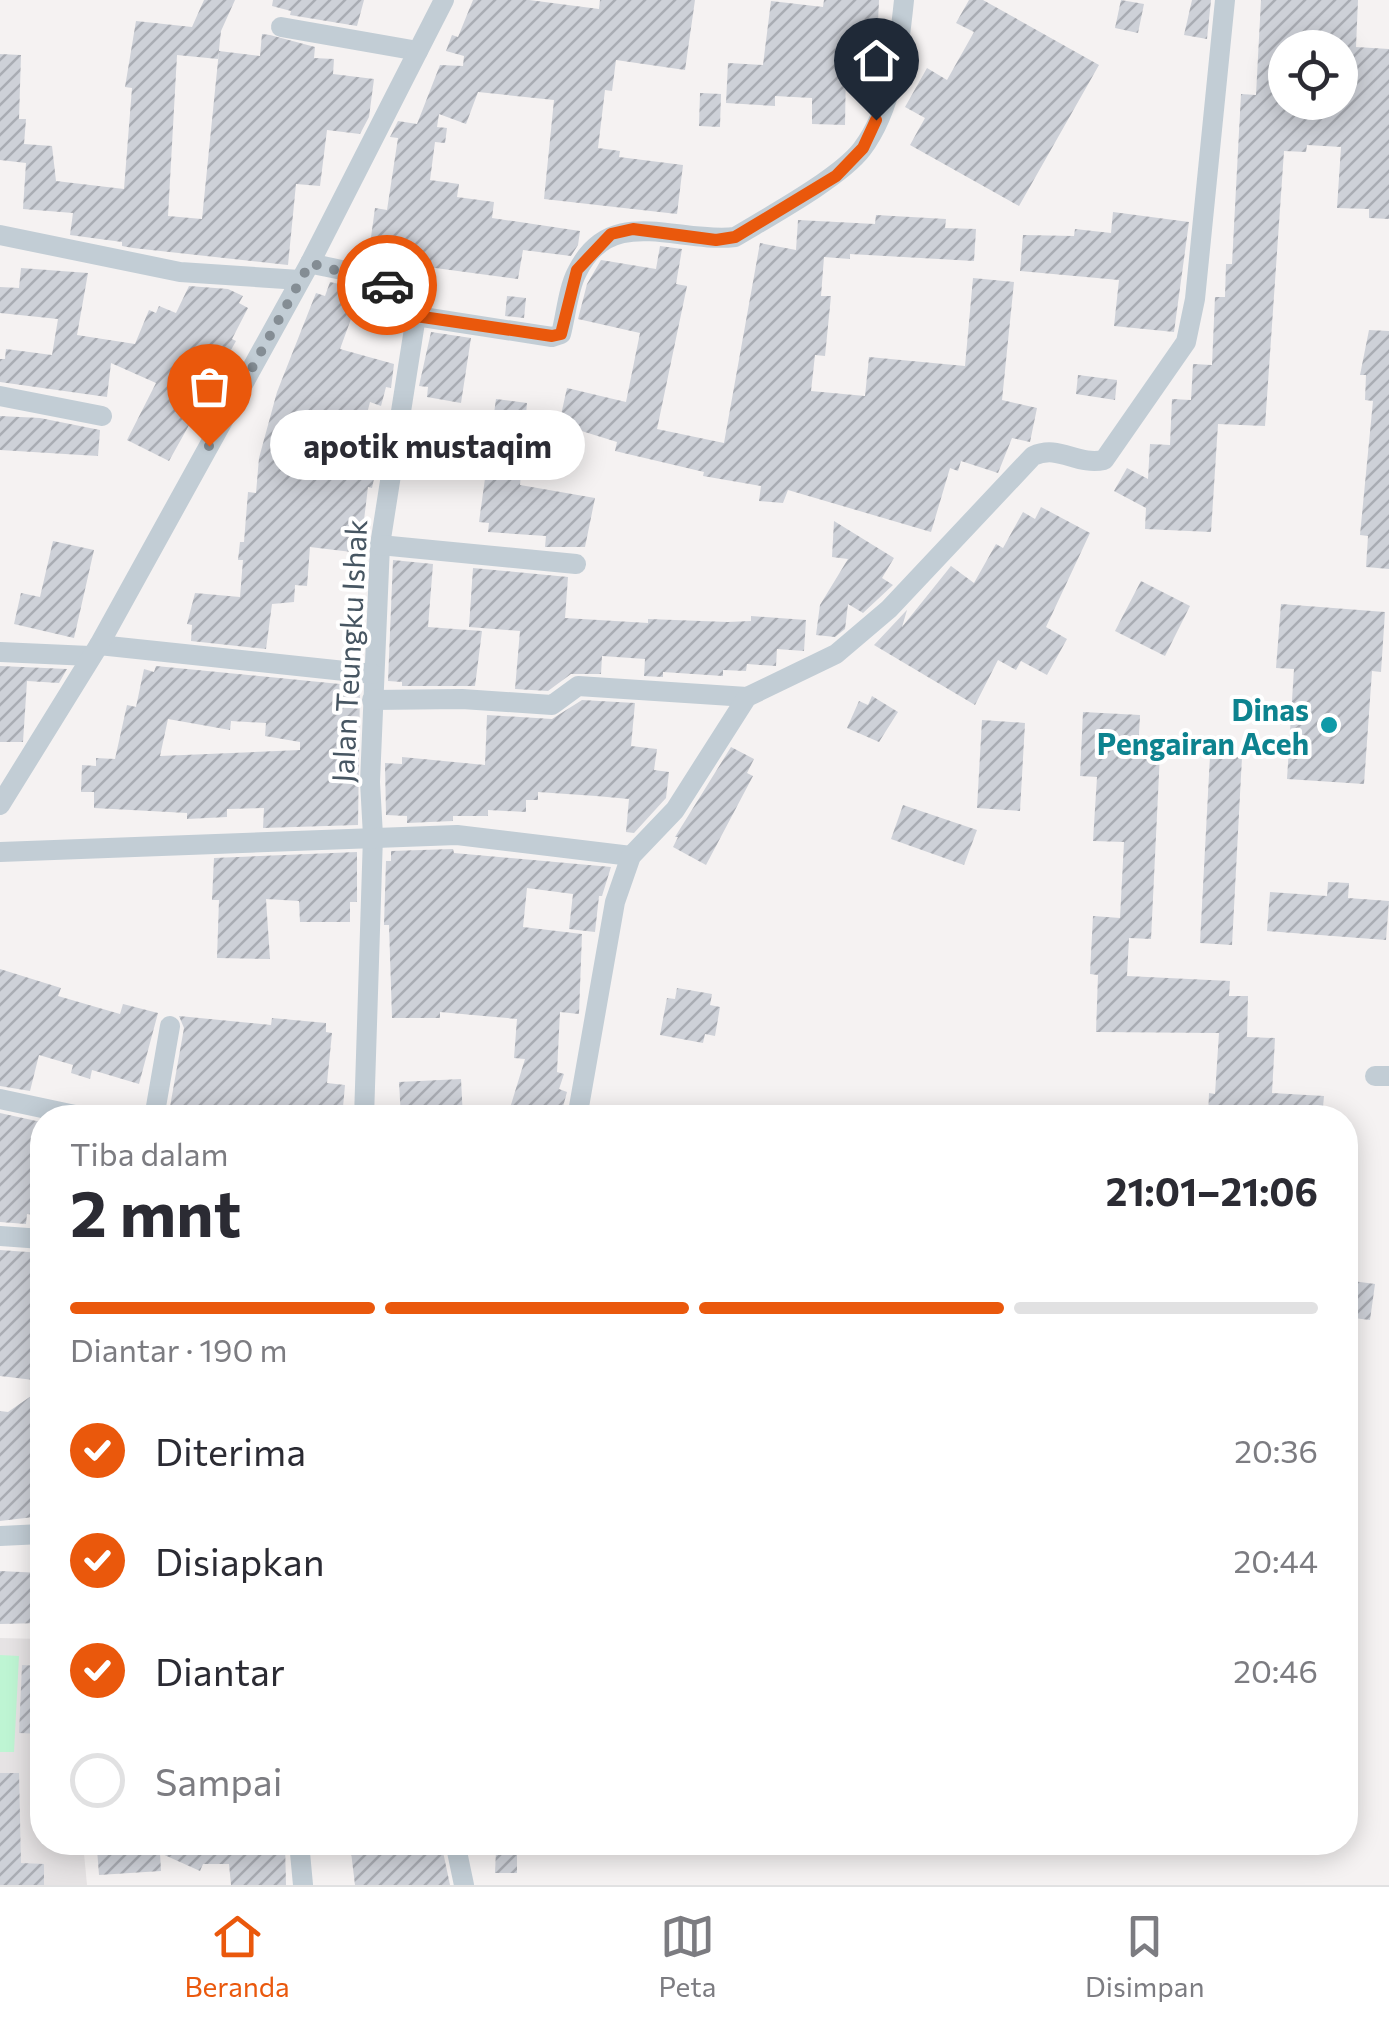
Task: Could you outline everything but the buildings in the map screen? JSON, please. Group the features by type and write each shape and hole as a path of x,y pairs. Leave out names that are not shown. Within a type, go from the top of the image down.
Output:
{"street":[{"path":"0,805 94,651 305,272 444,0"},
{"path":"0,235 180,272 305,272 396,287 409,298 416,316 552,336 561,334 577,270 611,234 633,229 716,240 735,237 836,176 863,148 887,92 899,56 904,0"},
{"path":"372,700 552,705 578,686 747,697 836,654 888,608 1032,456 1054,450 1091,462 1104,460 1186,342 1195,299 1224,0"},
{"path":"281,28 418,51"},
{"name":"Jalan Teungku Ishak","path":"364,1105 373,836 372,700 380,546 416,316"},
{"path":"0,396 102,416"},
{"path":"380,546 576,564"},
{"path":"0,652 94,651 373,674"},
{"path":"578,1105 595,995 615,902 631,856 675,810 747,697"},
{"path":"0,768 23,766"},
{"path":"0,852 456,835 631,856"},
{"path":"156,1105 170,1026"},
{"path":"0,1100 30,1106"},
{"path":"0,1236 30,1238"},
{"path":"0,1536 30,1535"},
{"path":"300,1855 303,1885"},
{"path":"458,1855 464,1885"}],"shaded area":[{"path":"0,1638 30,1639 30,1855 84,1855 87,1885 0,1885"}],"green space":[{"path":"0,1655 19,1656 14,1752 0,1752"}],"way so far":[{"path":"209,446 310,263 387,285"}],"place":[{"name":"apotik mustaqim","path":"209,446"},
{"name":"Dinas Pengairan Aceh","path":"1329,725"}],"route":[{"path":"387,285 409,298 416,316 552,336 561,334 577,270 611,234 633,229 716,240 735,237 808,189 836,176 863,148 876,120"}]}
